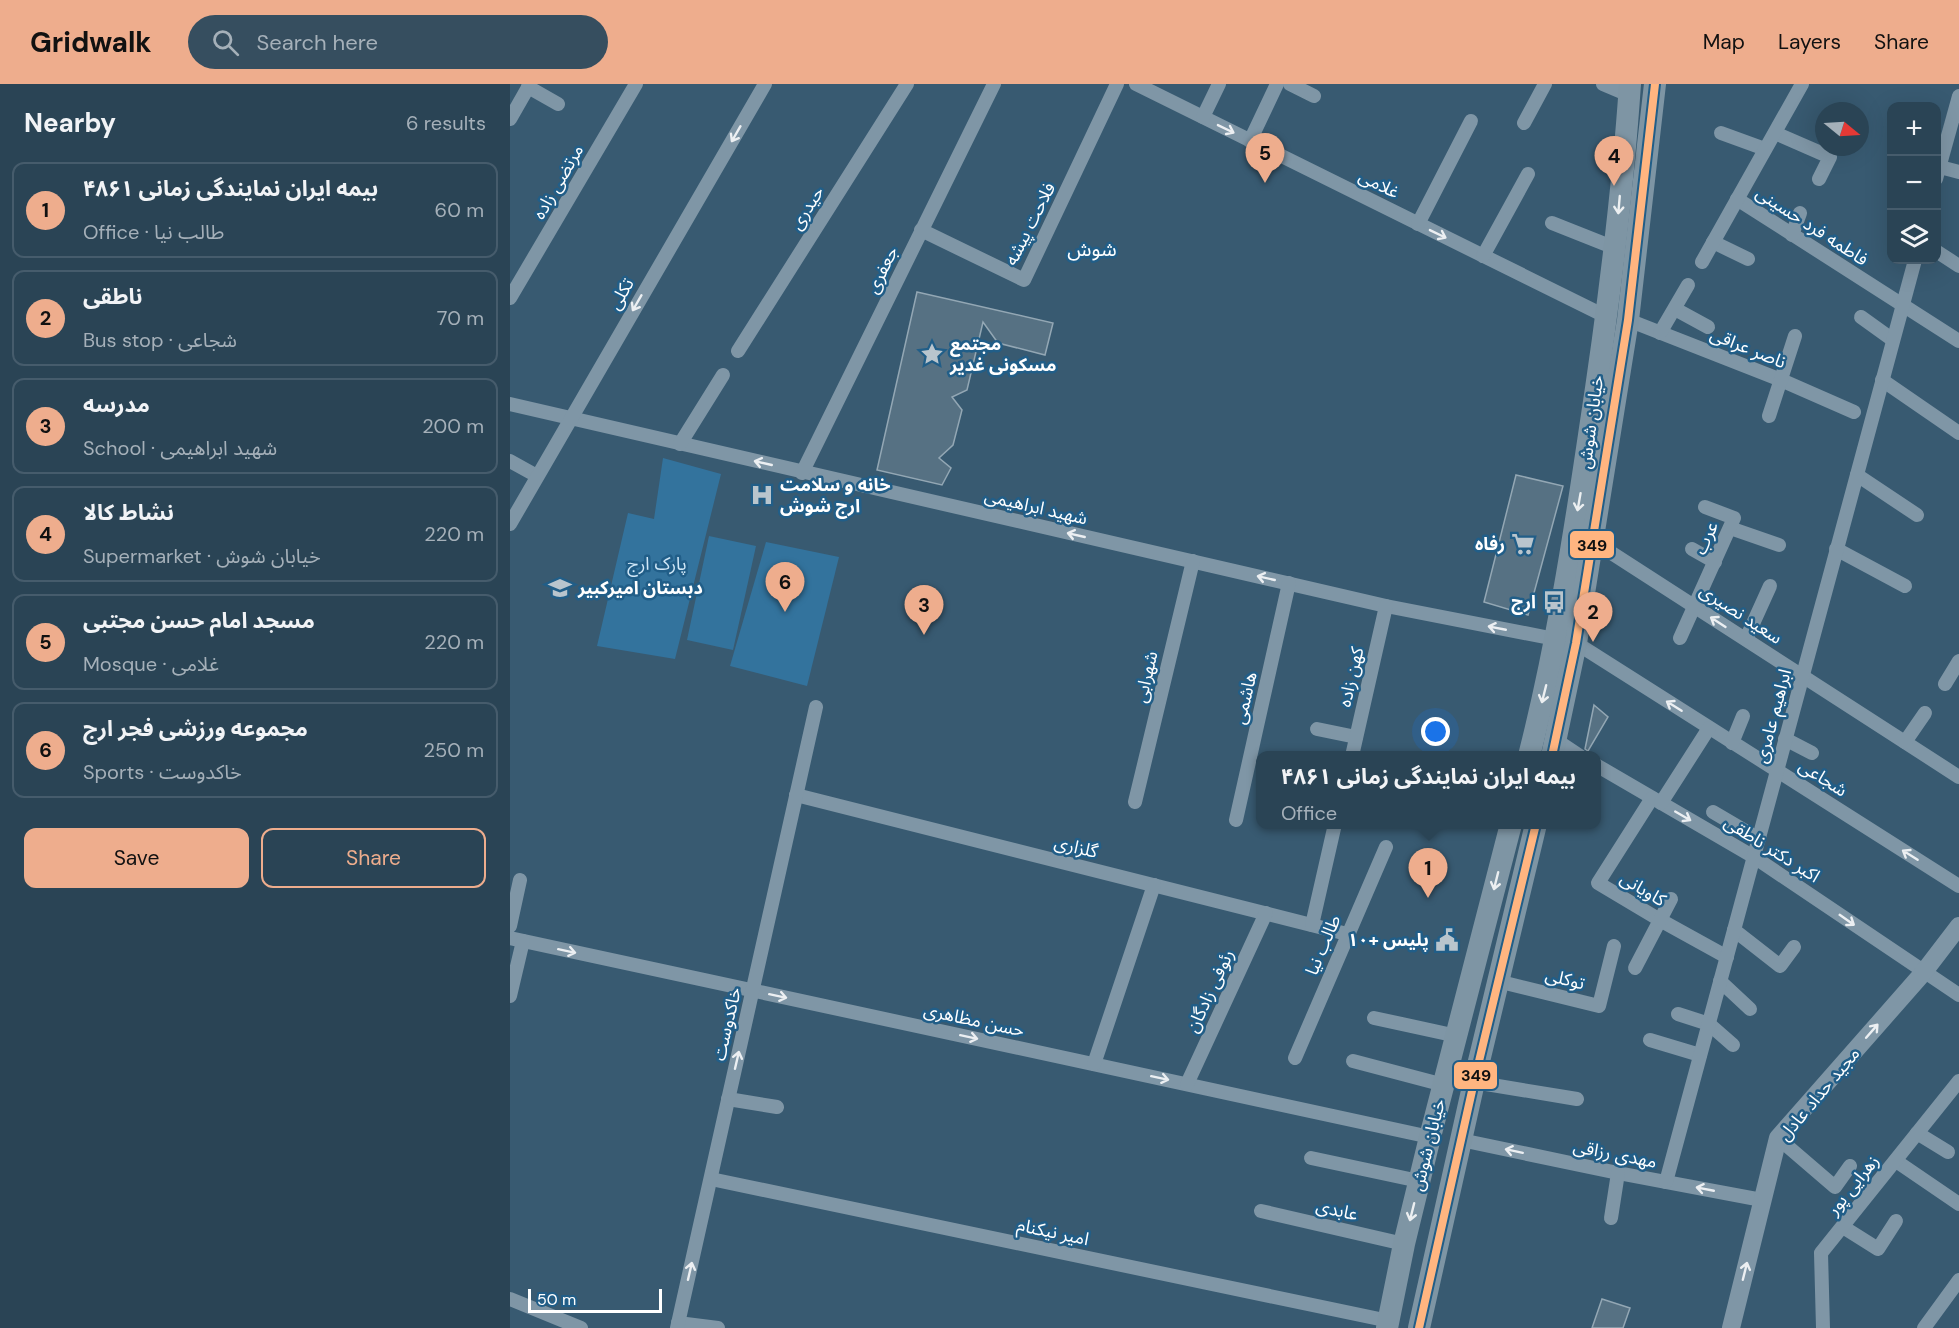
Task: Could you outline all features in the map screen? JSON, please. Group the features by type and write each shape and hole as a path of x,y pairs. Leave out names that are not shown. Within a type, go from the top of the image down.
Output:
{"main road":[{"name":"خیابان شوش","path":"1530,751 1546,686 1565,641 1593,541 1618,319 1655,84"},
{"name":"خیابان شوش","path":"1554,748 1581,489 1618,319 1615,248 1629,90"},
{"name":"خیابان شوش","path":"1388,1324 1419,1181 1510,829"},
{"name":"خیابان شوش","path":"1419,1328 1497,981 1535,829"}],"street":[{"name":"مرتضی زاده","path":"510,298 636,84"},
{"name":"تکلی","path":"512,516 765,84"},
{"name":"حیدری","path":"738,351 907,84"},
{"name":"جعفری","path":"802,472 994,84"},
{"name":"فلاحت پیشه","path":"921,230 1024,280 1117,84"},
{"name":"غلامی","path":"1136,84 1159,89 1203,117 1250,141 1483,256 1618,319"},
{"path":"1203,117 1219,84"},
{"path":"1250,141 1277,84"},
{"path":"1290,84 1314,96"},
{"path":"1524,123 1545,84"},
{"path":"1603,84 1629,90"},
{"path":"1702,262 1802,84"},
{"path":"510,119 529,86 558,104"},
{"path":"1941,162 1959,96"},
{"path":"1418,224 1471,121"},
{"path":"1721,133 1766,149"},
{"path":"1775,133 1830,157 1819,179"},
{"path":"1941,173 1959,172"},
{"path":"1483,256 1528,174"},
{"name":"فاطمه فرد حسینی","path":"1737,199 1959,341"},
{"path":"1792,235 1800,213"},
{"path":"1552,223 1615,248"},
{"path":"1713,242 1748,259"},
{"path":"1941,253 1959,266"},
{"name":"ابراهیم عامری","path":"1666,1182 1914,264"},
{"path":"1660,333 1688,285"},
{"path":"1675,309 1708,327"},
{"path":"1861,317 1893,340"},
{"name":"ناصر عراقی","path":"1618,319 1781,380 1854,412"},
{"path":"1769,416 1795,336"},
{"path":"680,444 723,375"},
{"path":"1882,380 1959,433"},
{"name":"شهید ابراهیمی","path":"510,404 1386,606 1565,641"},
{"path":"510,461 537,476"},
{"path":"1857,475 1917,515"},
{"path":"1705,507 1732,523 1779,545"},
{"name":"عرب","path":"1680,638 1732,523"},
{"name":"سعید نصیری","path":"1593,541 1959,777"},
{"path":"1692,549 1714,562"},
{"path":"1836,549 1905,586"},
{"name":"شهرابی","path":"1135,802 1193,561"},
{"name":"هاشمی","path":"1236,820 1289,583"},
{"path":"1746,639 1770,586"},
{"name":"کهن زاده","path":"1353,751 1386,606"},
{"name":"شجاعی","path":"1565,641 1709,728 1959,886"},
{"path":"1945,684 1959,662"},
{"name":"خاکدوست","path":"678,1326 816,707"},
{"path":"1905,742 1925,713"},
{"path":"1732,743 1743,716"},
{"path":"1656,800 1709,728"},
{"path":"1317,729 1356,737"},
{"path":"1785,739 1812,753"},
{"name":"اکبر دکتر ناطقی","path":"1601,768 1754,857 1923,973 1959,995"},
{"name":"گلزاری","path":"796,795 1347,934"},
{"name":"کاویانی","path":"1656,800 1598,883 1727,957"},
{"path":"1713,812 1759,839"},
{"path":"1312,925 1334,829"},
{"name":"طالب نیا","path":"1295,1058 1386,847"},
{"path":"510,926 520,880"},
{"path":"1094,1064 1154,885"},
{"path":"1635,968 1671,899"},
{"name":"رئوفی زادگان","path":"1187,1084 1266,913"},
{"name":"مجید حداد عادل","path":"1731,1328 1778,1138 1923,973 1959,926"},
{"path":"1734,930 1780,966 1794,947"},
{"path":"510,996 516,940"},
{"name":"حسن مظاهری","path":"516,940 1430,1137"},
{"name":"توکلی","path":"1497,981 1599,1006 1614,946"},
{"path":"1720,981 1750,1009"},
{"path":"1678,1014 1708,1024 1733,1045"},
{"path":"1374,1018 1457,1036"},
{"path":"1650,1040 1700,1055"},
{"path":"1353,1061 1443,1085"},
{"name":"زهرایی پور","path":"1823,1328 1821,1253 1959,1081"},
{"path":"1474,1082 1577,1099"},
{"path":"1946,1097 1959,1105"},
{"path":"728,1099 777,1107"},
{"path":"1917,1133 1948,1152"},
{"path":"1778,1138 1835,1187 1850,1166"},
{"name":"مهدی رزاقی","path":"1461,1140 1762,1200"},
{"path":"1311,1158 1419,1181"},
{"path":"1896,1161 1958,1202"},
{"path":"1611,1218 1618,1173"},
{"name":"امیر نیکنام","path":"711,1179 1388,1324"},
{"name":"عابدی","path":"1261,1211 1404,1244"},
{"path":"1843,1227 1878,1249 1896,1221"},
{"path":"1924,1328 1959,1280"},
{"path":"510,1299 581,1328"},
{"path":"678,1326 718,1328"}],"green space":[{"name":"پارک ارج","path":"663,458 721,474 675,659 597,646 628,513 654,519"},
{"path":"709,536 756,546 733,650 687,640"},
{"path":"766,542 839,557 807,686 730,666"}],"building":[{"path":"917,292 1053,323 1045,355 998,343 983,322 967,390 952,397 962,410 953,445 939,458 951,468 942,485 877,470"},
{"name":"رفاه","path":"1516,475 1563,486 1528,615 1484,602"},
{"path":"1594,705 1608,717 1588,751 1585,749"},
{"path":"1602,1299 1630,1308 1623,1328 1592,1328"}],"transit line":[{"name":"349","path":"1553,751 1576,643 1628,320 1655,84"},
{"name":"349","path":"1419,1328 1474,1082 1535,829"}],"place":[{"name":"مسجد امام حسن مجتبی","path":"1265,183"},
{"name":"نشاط کالا","path":"1614,186"},
{"name":"مجتمع مسکونی غدیر","path":"932,354"},
{"name":"خانه و سلامت ارج شوش","path":"762,495"},
{"name":"رفاه","path":"1523,544"},
{"name":"دبستان امیرکبیر","path":"560,588"},
{"name":"ارج","path":"1554,602"},
{"name":"مجموعه ورزشی فجر ارج","path":"785,612"},
{"name":"مدرسه","path":"924,635"},
{"name":"ناطقی","path":"1593,642"},
{"name":"بیمه ایران نمایندگی زمانی ۴۸۶۱","path":"1428,898"},
{"name":"پلیس +۱۰","path":"1447,940"}],"district":[{"name":"شوش","path":"1092,249"}]}
